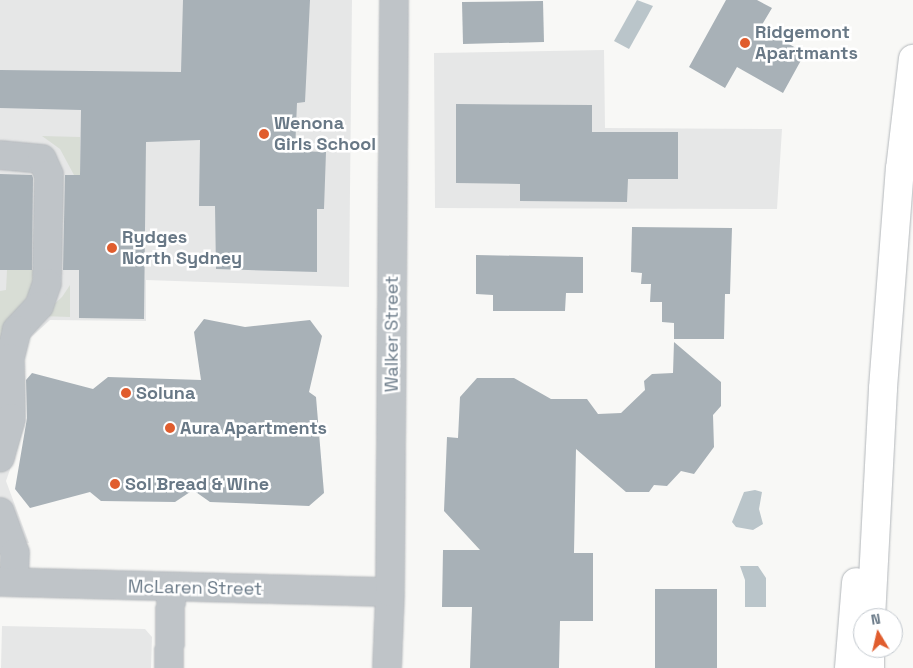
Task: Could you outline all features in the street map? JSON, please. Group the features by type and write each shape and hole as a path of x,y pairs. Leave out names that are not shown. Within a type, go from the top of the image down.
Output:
{"highway":[{"path":"871,608 882,388 900,170 913,59"},
{"path":"849,668 862,520 882,388"}],"street":[{"name":"Walker Street","path":"387,668 390,592 394,0"},
{"path":"0,155 42,160 49,175 47,283 39,306 16,330 10,358 11,418 0,458"},
{"path":"0,512 14,553 7,582"},
{"name":"McLaren Street","path":"7,582 390,592"},
{"path":"170,668 171,587"}],"shaded area":[{"name":"Wenona Girls School","path":"0,0 352,0 349,287 146,280 146,321 50,320 27,341 23,361 25,426 6,481 29,543 0,541"},
{"path":"637,0 653,6 629,49 614,41"},
{"path":"604,50 605,128 782,129 777,209 435,208 434,53"},
{"path":"42,136 80,137 80,175 74,175 60,149"},
{"path":"7,270 40,270 0,353 0,291 6,290"},
{"path":"70,285 70,317 41,316 62,297"},
{"path":"755,490 762,492 759,509 763,524 753,530 736,527 732,522 744,492"},
{"path":"740,566 758,566 766,578 766,607 745,607 745,580"},
{"path":"2,626 145,629 152,637 151,668 1,668"}],"building":[{"path":"183,0 310,0 305,102 297,103 295,151 326,152 324,209 317,209 317,272 216,269 215,206 199,206 200,140 146,142 144,319 79,318 79,270 63,270 65,175 80,175 81,110 0,108 0,70 181,72"},
{"name":"Ridgemont Apartmants","path":"726,0 757,0 772,8 760,28 805,53 783,93 737,67 725,88 689,67"},
{"path":"543,1 544,42 463,44 462,2"},
{"path":"456,104 592,105 592,132 678,132 678,179 628,179 627,202 520,201 520,184 456,183"},
{"path":"0,174 32,175 33,178 32,270 0,270"},
{"path":"632,227 732,228 730,294 725,294 724,339 674,339 674,323 662,322 662,302 650,302 651,284 641,284 642,273 631,272"},
{"path":"476,255 583,257 583,293 566,293 565,311 493,311 493,295 476,294"},
{"name":"Aura Apartments","path":"204,319 245,327 310,320 322,336 309,392 316,397 324,493 309,506 210,502 193,490 175,502 101,501 90,492 30,508 15,489 27,418 26,380 32,373 93,389 108,377 201,380 194,332"},
{"path":"674,342 721,382 721,406 713,415 714,447 694,474 681,471 667,486 654,485 649,492 626,492 576,449 574,553 593,553 593,621 560,621 559,668 470,668 472,607 442,607 443,550 480,550 444,511 447,437 458,438 460,397 477,378 514,378 551,399 587,399 598,414 621,413 645,390 644,381 652,374 673,373"},
{"path":"655,589 717,589 717,668 655,668"}],"place":[{"name":"Ridgemont Apartmants","path":"745,43"},
{"name":"Wenona Girls School","path":"264,134"},
{"name":"Rydges North Sydney","path":"112,248"},
{"name":"Soluna","path":"126,393"},
{"name":"Aura Apartments","path":"170,428"},
{"name":"Sol Bread & Wine","path":"115,484"}]}
